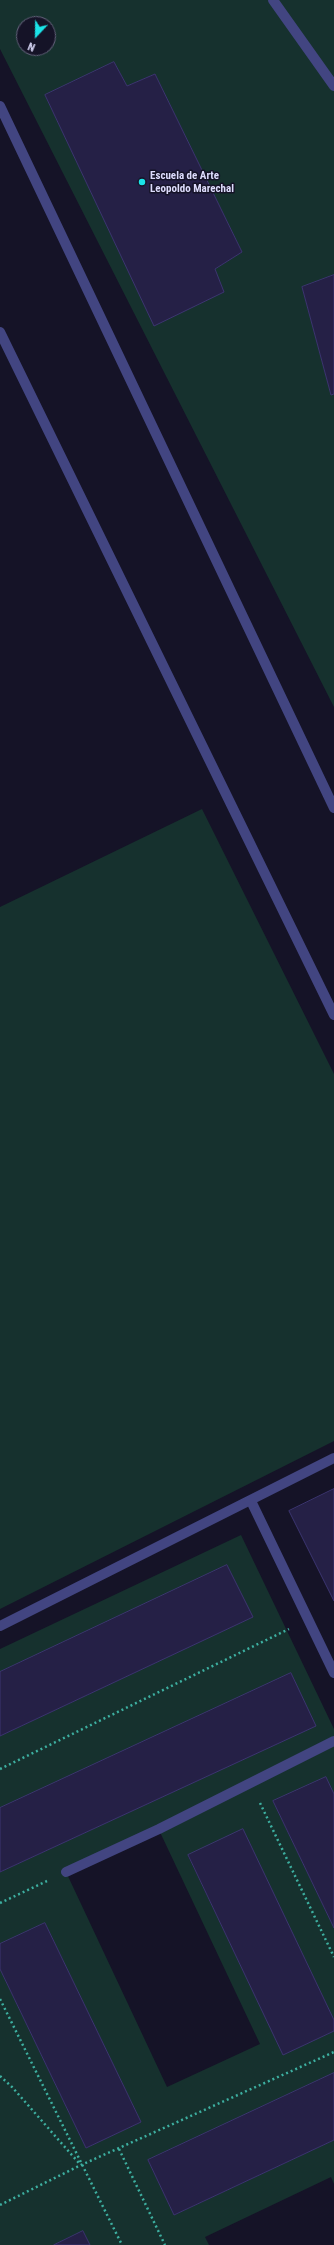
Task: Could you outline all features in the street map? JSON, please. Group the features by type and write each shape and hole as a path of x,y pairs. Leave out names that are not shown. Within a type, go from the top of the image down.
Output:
{"street":[{"path":"273,0 334,86"},
{"path":"0,106 334,808"},
{"path":"0,332 334,1015"},
{"path":"0,1626 334,1458"},
{"path":"251,1501 334,1673"},
{"path":"66,1872 159,1829 334,1741"}],"path":[{"path":"0,1769 308,1620"},
{"path":"250,1782 334,1957"},
{"path":"0,1903 66,1872"},
{"path":"0,1999 81,2166 122,2245"},
{"path":"0,2205 81,2166 334,2052"},
{"path":"0,2076 12,2086 81,2166"},
{"path":"119,2149 165,2245"}],"green space":[{"path":"0,0 334,0 334,275 302,287 331,395 334,394 334,707 0,49","holes":["114,62 127,86 155,74 242,252 215,269 154,325 45,95"]},
{"path":"202,809 334,1074 334,1441 0,1609 0,907"},
{"path":"241,1535 334,1729 334,1794 326,1777 273,1801 334,1928 334,2020 242,1830 188,1856 283,2054 334,2031 334,2073 148,2160 174,2215 334,2140 334,2184 331,2177 205,2237 209,2245 90,2245 83,2231 54,2245 0,2245 0,1969 86,2148 141,2122 45,1923 0,1944 0,1872 315,1726 291,1673 0,1808 0,1736 252,1617 227,1565 0,1672 0,1649","holes":["159,1830 260,2044 167,2087 66,1872"]}],"building":[{"name":"Escuela de Arte Leopoldo Marechal","path":"114,62 127,86 155,74 242,252 215,269 224,292 154,326 45,95"},
{"path":"334,275 334,394 331,395 302,287"},
{"path":"334,1489 334,1601 289,1511"},
{"path":"227,1565 253,1617 0,1736 0,1672"},
{"path":"291,1673 316,1726 0,1872 0,1808"},
{"path":"326,1777 334,1794 334,1928 273,1801"},
{"path":"243,1829 334,2020 334,2031 283,2055 188,1855"},
{"path":"45,1923 141,2122 86,2148 0,1969 0,1944"},
{"path":"334,2073 334,2140 174,2215 148,2160"},
{"path":"83,2231 90,2245 54,2245"}],"place":[{"name":"Escuela de Arte Leopoldo Marechal","path":"142,182"}]}
